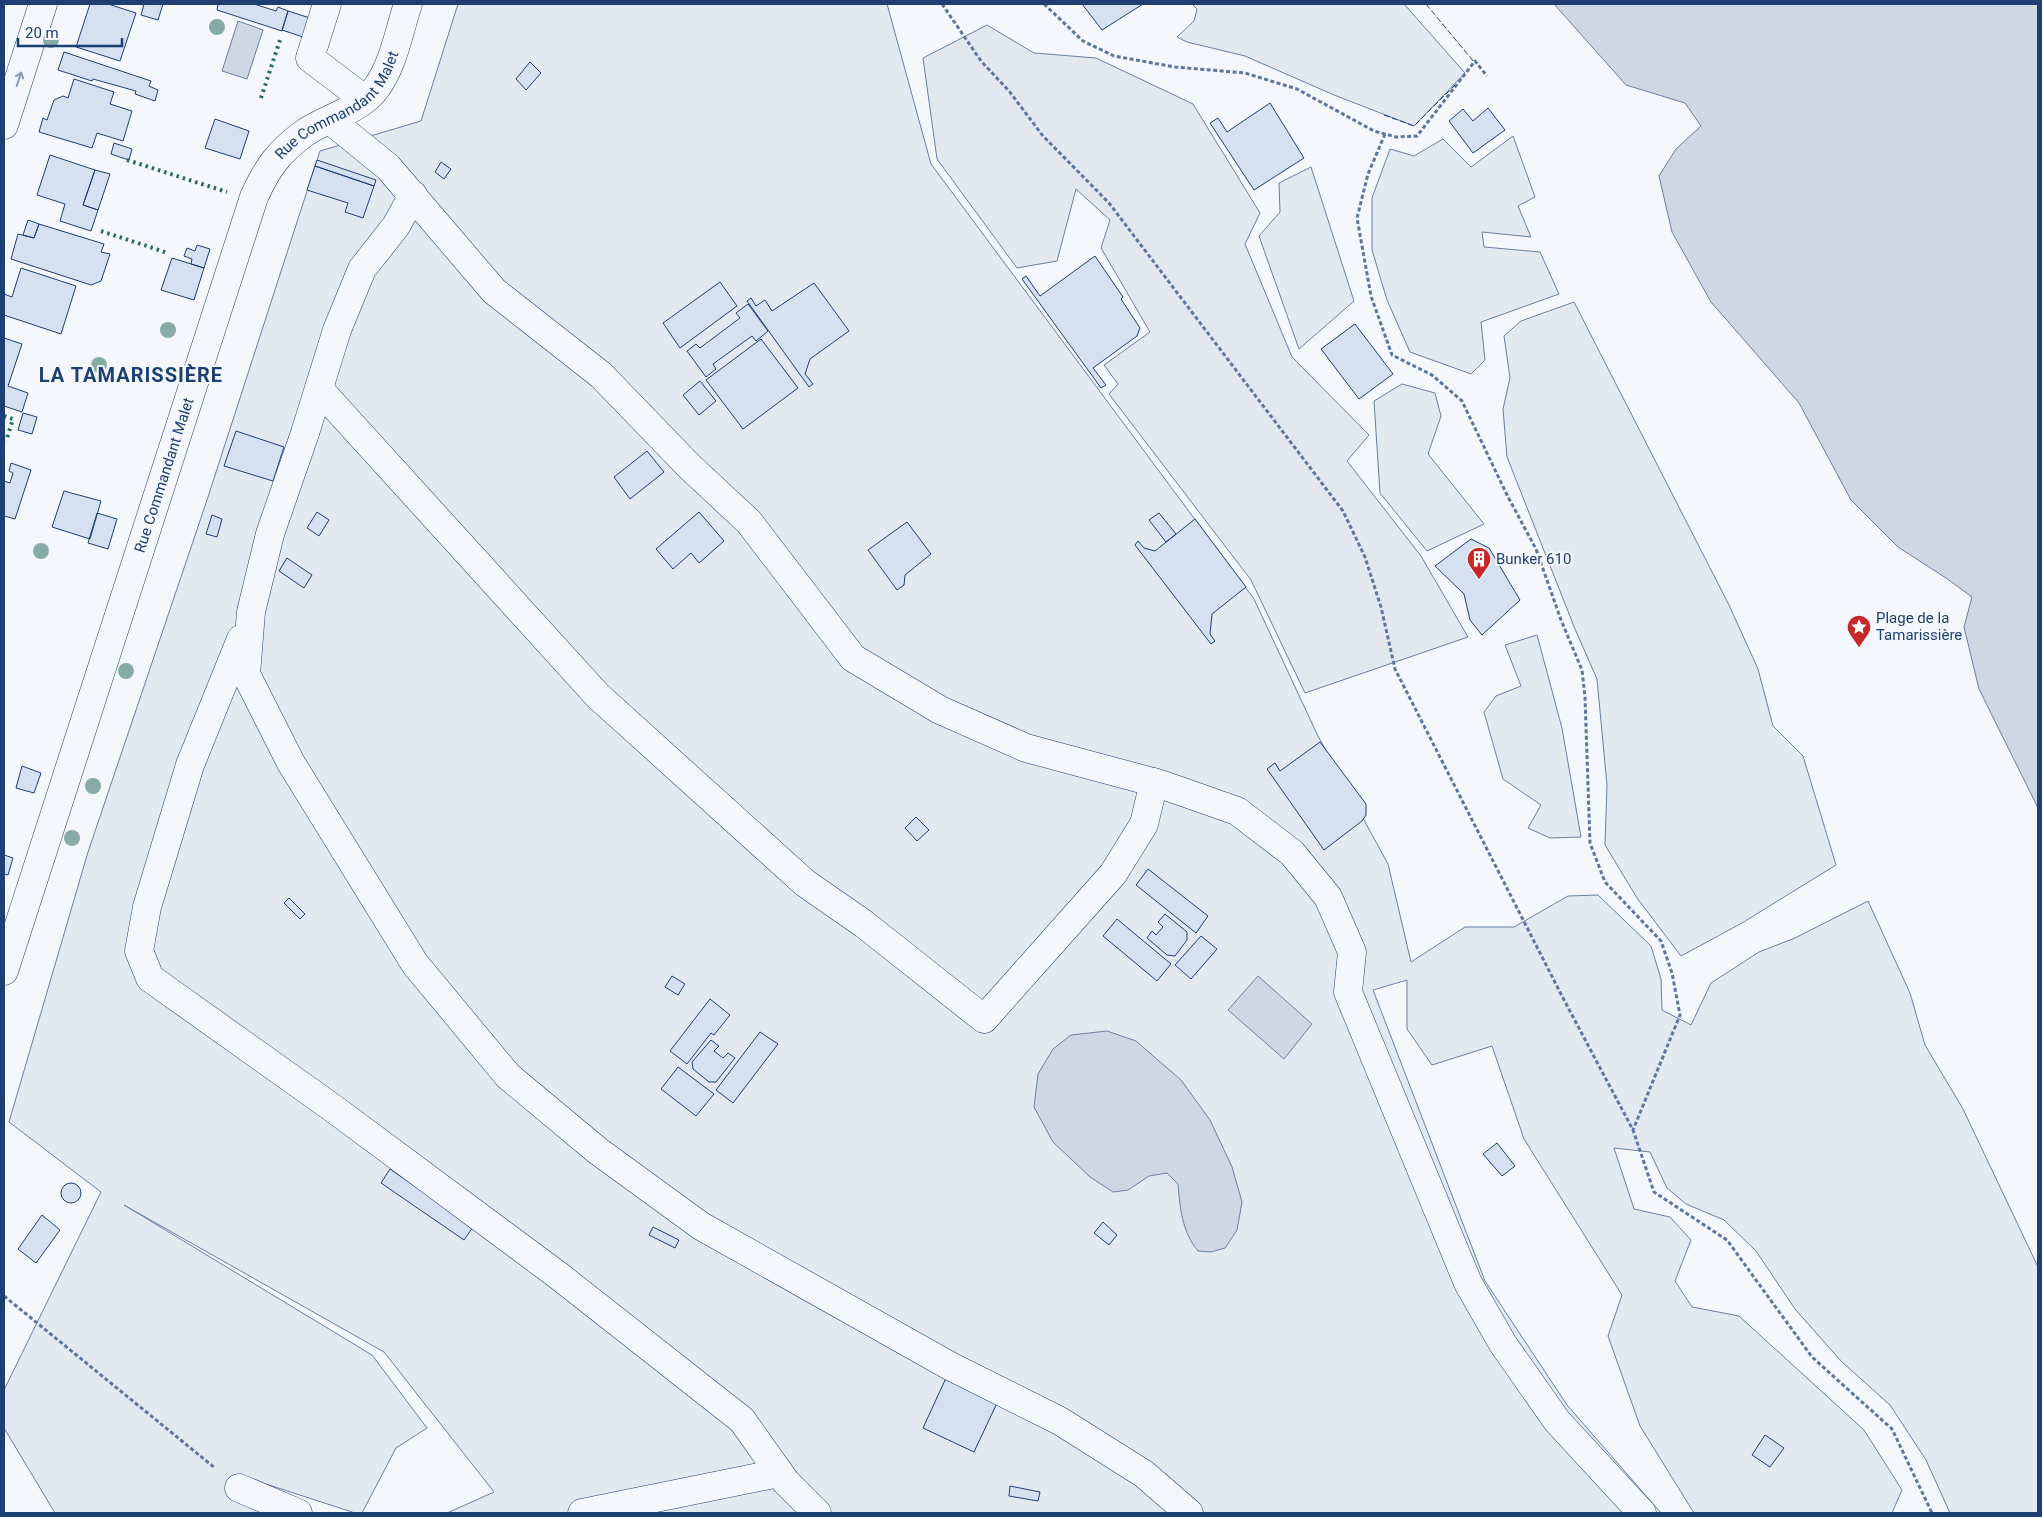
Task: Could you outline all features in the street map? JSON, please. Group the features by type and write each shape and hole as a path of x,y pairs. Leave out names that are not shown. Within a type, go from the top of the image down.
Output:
{"street":[{"path":"4,125 43,4"},
{"path":"327,4 310,58 364,99"},
{"name":"Rue Commandant Malet","path":"4,970 254,197 266,171 285,149 307,132 364,99 376,88 387,68 408,4"},
{"path":"330,120 388,167 494,291 601,375 689,466 749,522 853,658 940,710 1026,748 1154,782 1237,811 1292,853 1328,897 1352,952 1348,992 1468,1283 1503,1344 1557,1420 1642,1513"},
{"path":"413,195 396,226 362,269 337,330 270,534 252,612 246,674 291,764 415,964 508,1076 598,1151 701,1226 950,1366 1060,1421 1144,1474 1189,1513"},
{"path":"319,388 598,696 805,882 864,924 984,1019 1113,874 1144,824 1154,782"},
{"path":"252,612 190,765 147,907 138,951 150,978 334,1109 559,1276 742,1420 786,1482 817,1513"},
{"path":"582,1513 779,1473"},
{"path":"239,1488 298,1513"}],"path":[{"path":"942,4 981,61 1009,91 1043,136 1109,203 1343,510 1365,557 1380,607 1395,669 1563,998 1633,1130 1654,1192 1727,1240 1812,1357 1892,1429 1932,1513"},
{"path":"1044,4 1083,41 1114,56 1175,67 1245,73 1297,89 1374,131 1396,137 1417,136 1475,61 1486,76"},
{"path":"1385,134 1368,174 1357,218 1371,296 1392,355 1432,375 1462,401 1508,497 1536,550 1561,620 1582,670 1585,697 1590,843 1605,882 1660,941 1672,973 1680,1015 1633,1130"},
{"path":"4,1296 239,1488"}],"shaded area":[{"name":"LA TAMARISSIÈRE","path":"458,4 887,4 931,164 1254,599 1317,734 1388,864 1411,962 1465,927 1514,927 1568,896 1598,895 1651,946 1661,979 1662,1010 1691,1025 1711,983 1759,952 1795,938 1868,901 1910,993 1925,1045 1963,1109 2038,1267 2038,1513 1950,1513 1926,1460 1890,1405 1842,1362 1795,1309 1756,1251 1724,1220 1686,1204 1667,1188 1650,1152 1614,1148 1634,1209 1670,1217 1691,1240 1675,1281 1692,1307 1739,1316 1864,1430 1902,1490 1892,1513 1694,1513 1640,1426 1608,1336 1622,1295 1524,1139 1492,1046 1432,1065 1407,1029 1407,980 1373,990 1485,1281 1567,1405 1661,1513 447,1513 494,1492 384,1352 124,1205 372,1355 427,1428 396,1448 362,1513 355,1513 266,1484 273,1513 55,1513 4,1428 4,1390 101,1192 9,1122 88,852 206,503 320,151 421,121"},
{"path":"1192,4 1404,4 1465,73 1414,126 1334,95 1245,56 1187,42 1177,37 1194,21 1197,9"},
{"path":"1554,4 2038,4 2038,808 1979,689 1964,627 1972,597 1898,547 1851,500 1799,403 1711,302 1672,232 1659,176 1676,149 1701,126 1685,103 1626,85"},
{"path":"238,21 263,30 247,79 222,71"},
{"path":"987,25 1034,53 1096,58 1193,104 1260,213 1245,244 1292,357 1369,435 1347,461 1421,556 1468,637 1305,693 1251,580 1109,394 1118,384 1104,365 1150,332 1101,248 1110,220 1076,189 1057,261 1017,268 937,159 923,58"},
{"path":"1513,136 1535,197 1518,206 1531,237 1482,232 1484,247 1540,252 1559,294 1481,322 1485,360 1471,374 1410,352 1387,300 1372,250 1372,198 1390,149 1414,156 1443,139 1471,167"},
{"path":"1311,167 1354,301 1299,349 1259,236 1280,212 1279,183"},
{"path":"1574,302 1729,605 1758,669 1773,726 1803,756 1836,865 1742,923 1681,956 1637,898 1605,845 1607,785 1597,679 1575,629 1507,457 1503,409 1510,378 1504,336 1521,321"},
{"path":"1402,384 1435,393 1441,416 1428,454 1484,524 1427,551 1380,493 1374,401"},
{"path":"1537,635 1562,728 1581,837 1550,838 1528,828 1541,805 1503,779 1484,712 1496,696 1521,686 1505,645"},
{"path":"1258,976 1312,1024 1284,1059 1228,1010"},
{"path":"1107,1031 1136,1041 1181,1080 1210,1120 1232,1167 1242,1202 1237,1230 1225,1248 1211,1252 1198,1251 1185,1228 1178,1184 1167,1173 1149,1176 1128,1190 1113,1192 1090,1177 1053,1142 1034,1107 1038,1074 1053,1049 1071,1035"}],"building":[{"path":"90,4 108,4 136,13 120,61 76,47"},
{"path":"144,4 163,4 158,20 141,15"},
{"path":"218,4 254,4 276,11 278,7 288,11 282,31 217,10"},
{"path":"1082,4 1143,4 1102,30"},
{"path":"288,11 310,18 303,37 282,30"},
{"path":"64,52 151,81 149,86 158,90 155,101 135,94 136,91 93,79 92,81 58,70"},
{"path":"530,62 541,73 526,90 516,79"},
{"path":"74,79 114,92 110,104 132,111 123,141 97,133 92,148 39,132 43,118 47,120 54,100 63,96 68,98"},
{"path":"1270,103 1304,158 1254,190 1210,123 1218,118 1227,132"},
{"path":"1488,108 1505,130 1473,153 1449,121 1463,109 1473,121"},
{"path":"215,119 249,131 240,159 205,148"},
{"path":"114,143 132,149 129,160 111,154"},
{"path":"50,155 95,170 83,205 98,210 91,231 60,221 65,204 37,195"},
{"path":"317,160 376,180 374,186 315,166"},
{"path":"441,162 451,169 444,179 435,172"},
{"path":"315,166 374,186 363,218 345,212 348,203 307,190"},
{"path":"95,170 110,174 98,210 83,205"},
{"path":"28,220 39,224 34,238 23,235"},
{"path":"39,224 104,244 101,252 110,254 101,281 91,285 11,259 18,234 34,238"},
{"path":"197,245 210,249 204,268 191,264 192,259 184,256 187,248 195,251"},
{"path":"1095,256 1123,297 1121,299 1140,328 1137,336 1093,368 1106,385 1101,388 1022,279 1026,276 1040,296"},
{"path":"172,258 204,268 194,300 161,290"},
{"path":"21,268 76,286 61,334 4,315 4,294 12,297"},
{"path":"720,282 737,306 680,348 663,323"},
{"path":"814,283 849,331 810,359 805,374 813,384 809,387 747,301 751,298 756,306 765,300 772,311"},
{"path":"748,304 768,331 756,341 752,336 713,364 716,369 706,377 687,351 696,344 700,348 740,318 736,313"},
{"path":"1355,324 1393,374 1359,399 1321,349"},
{"path":"4,338 22,344 8,386 28,393 22,412 4,406"},
{"path":"761,339 798,388 743,429 706,380"},
{"path":"700,381 716,401 699,415 683,395"},
{"path":"23,413 37,417 32,434 18,430"},
{"path":"236,431 284,447 273,481 224,466"},
{"path":"647,451 664,472 630,499 614,477"},
{"path":"11,463 31,470 15,519 4,516 4,481 10,483 13,473 9,471"},
{"path":"64,491 101,501 90,539 52,527"},
{"path":"317,512 329,520 319,536 307,528"},
{"path":"699,512 724,541 699,563 691,553 673,569 656,549"},
{"path":"97,513 117,519 108,549 88,543"},
{"path":"1159,513 1176,534 1166,542 1149,520"},
{"path":"212,515 222,519 217,537 206,534"},
{"path":"1195,519 1246,587 1212,614 1210,634 1215,641 1211,644 1135,545 1138,541 1144,548 1155,551"},
{"path":"907,522 931,554 905,575 904,585 897,590 868,550"},
{"name":"Bunker 610","path":"1471,539 1489,548 1520,600 1482,635 1470,620 1464,594 1435,566"},
{"path":"287,558 312,575 304,588 279,571"},
{"path":"1320,742 1366,804 1366,815 1362,821 1324,850 1267,769 1275,763 1280,771"},
{"path":"22,766 41,773 34,793 16,788"},
{"path":"916,817 929,830 917,841 905,828"},
{"path":"4,855 13,858 8,875 4,874"},
{"path":"1148,869 1208,916 1196,933 1136,885"},
{"path":"289,898 305,914 300,919 284,903"},
{"path":"1165,914 1187,932 1187,940 1175,956 1167,955 1147,938 1152,931 1156,935 1163,927 1158,922"},
{"path":"1117,919 1171,964 1157,981 1103,936"},
{"path":"1201,936 1217,949 1191,979 1175,965"},
{"path":"672,976 685,984 678,995 665,987"},
{"path":"710,999 730,1015 714,1035 711,1033 687,1064 670,1051"},
{"path":"760,1032 778,1044 733,1103 716,1090"},
{"path":"711,1040 719,1046 714,1051 723,1058 728,1053 735,1058 716,1082 709,1082 693,1069 692,1062"},
{"path":"678,1067 714,1094 696,1116 661,1089"},
{"path":"1497,1143 1515,1166 1502,1176 1483,1154"},
{"path":"390,1169 473,1227 464,1240 381,1183"},
{"path":"71,1183 78,1186 81,1193 78,1200 71,1203 64,1200 61,1193 64,1186"},
{"path":"42,1215 60,1230 36,1263 18,1249"},
{"path":"1103,1222 1117,1235 1109,1245 1094,1233"},
{"path":"653,1227 679,1240 675,1248 649,1235"},
{"path":"946,1378 997,1403 974,1452 923,1428"},
{"path":"1765,1435 1784,1448 1770,1467 1752,1455"},
{"path":"1010,1486 1040,1492 1038,1501 1009,1496"}],"hedge":[{"path":"261,98 281,37"},
{"path":"127,160 227,192"},
{"path":"101,231 168,253"},
{"path":"4,416 13,419 6,441"}],"fence":[{"path":"1426,4 1474,62"},
{"path":"1384,115 1414,126 1455,85"}],"place":[{"name":"Bunker 610","path":"1479,580"},
{"name":"Plage de la Tamarissière","path":"1859,648"}],"district":[{"name":"LA TAMARISSIÈRE","path":"131,375"}]}
